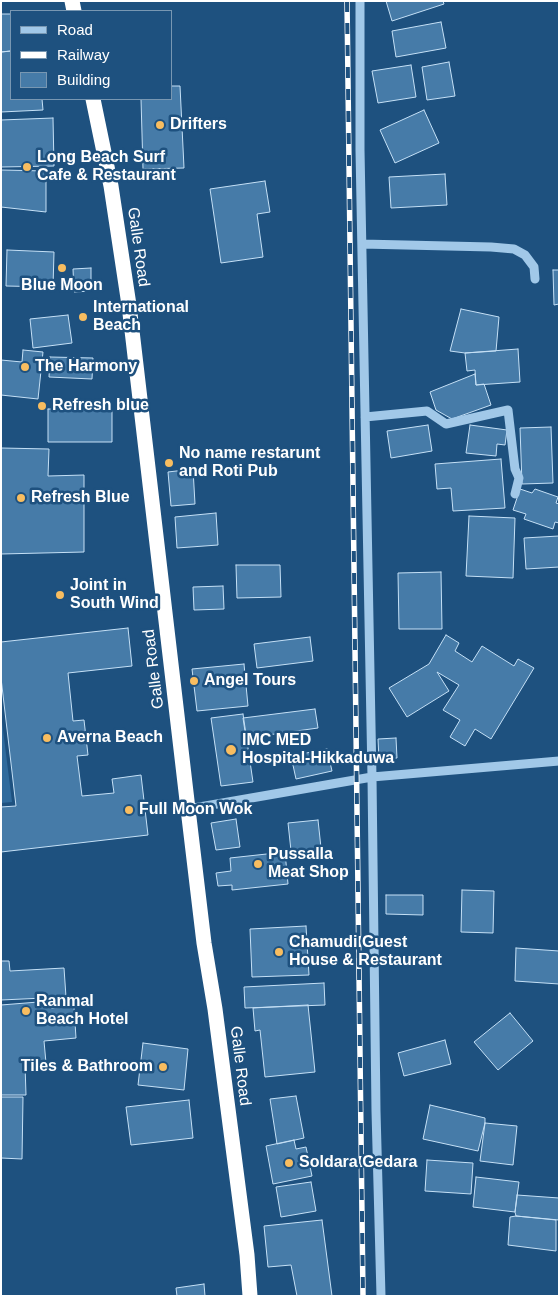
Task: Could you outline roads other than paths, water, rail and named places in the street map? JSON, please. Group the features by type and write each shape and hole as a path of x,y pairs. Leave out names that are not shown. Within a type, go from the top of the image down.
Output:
{"highway":[{"name":"Galle Road","path":"93,100 111,186 129,305 204,943 215,1009 242,1216 250,1296"}],"street":[{"path":"360,1 360,150 372,777 376,1111 381,1296"},
{"path":"362,244 514,249 525,254 534,267 536,279"},
{"path":"365,417 427,411 446,424 508,410 514,469 519,478 515,494"},
{"path":"188,809 372,777 559,761"}],"railway":[{"path":"347,1 363,1296"}],"place":[{"name":"Drifters","path":"160,125"},
{"name":"Long Beach Surf Cafe & Restaurant","path":"27,167"},
{"name":"Blue Moon","path":"62,268"},
{"name":"International Beach","path":"83,317"},
{"name":"The Harmony","path":"25,367"},
{"name":"Refresh blue","path":"42,406"},
{"name":"No name restarunt and Roti Pub","path":"169,463"},
{"name":"Refresh Blue","path":"21,498"},
{"name":"Joint in South Wind","path":"60,595"},
{"name":"Angel Tours","path":"194,681"},
{"name":"Averna Beach","path":"47,738"},
{"name":"IMC MED Hospital-Hikkaduwa","path":"231,750"},
{"name":"Full Moon Wok","path":"129,810"},
{"name":"Pussalla Meat Shop","path":"258,864"},
{"name":"Chamudi Guest House & Restaurant","path":"279,952"},
{"name":"Ranmal Beach Hotel","path":"26,1011"},
{"name":"Tiles & Bathroom","path":"163,1067"},
{"name":"Soldara Gedara","path":"289,1163"}]}
